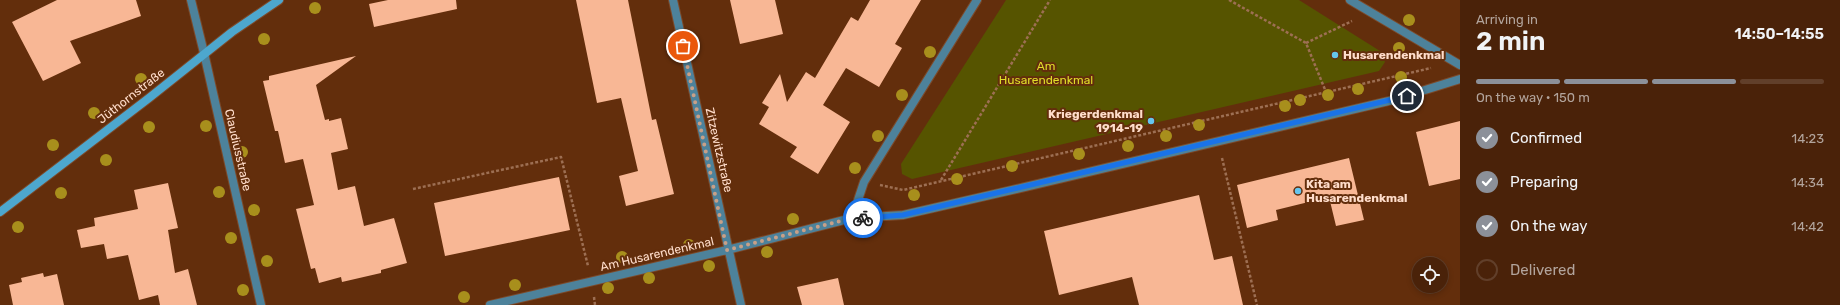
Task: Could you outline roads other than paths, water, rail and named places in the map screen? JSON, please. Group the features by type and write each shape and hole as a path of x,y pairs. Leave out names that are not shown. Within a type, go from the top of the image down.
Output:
{"street":[{"name":"Claudiusstraße","path":"191,0 261,305"},
{"name":"Jüthornstraße","path":"0,212 149,98 204,53 279,0"},
{"name":"Zitzewitzstraße","path":"673,0 727,250 741,305"},
{"path":"852,218 864,182 977,0"},
{"path":"1350,0 1458,64"},
{"name":"Am Husarendenkmal","path":"490,305 727,250 852,218 903,215 1218,142 1393,100 1460,79"}],"place":[{"name":"Husarendenkmal","path":"1335,55"},
{"name":"Kriegerdenkmal 1914-19","path":"1151,121"},
{"name":"Kita am Husarendenkmal","path":"1298,191"}]}
